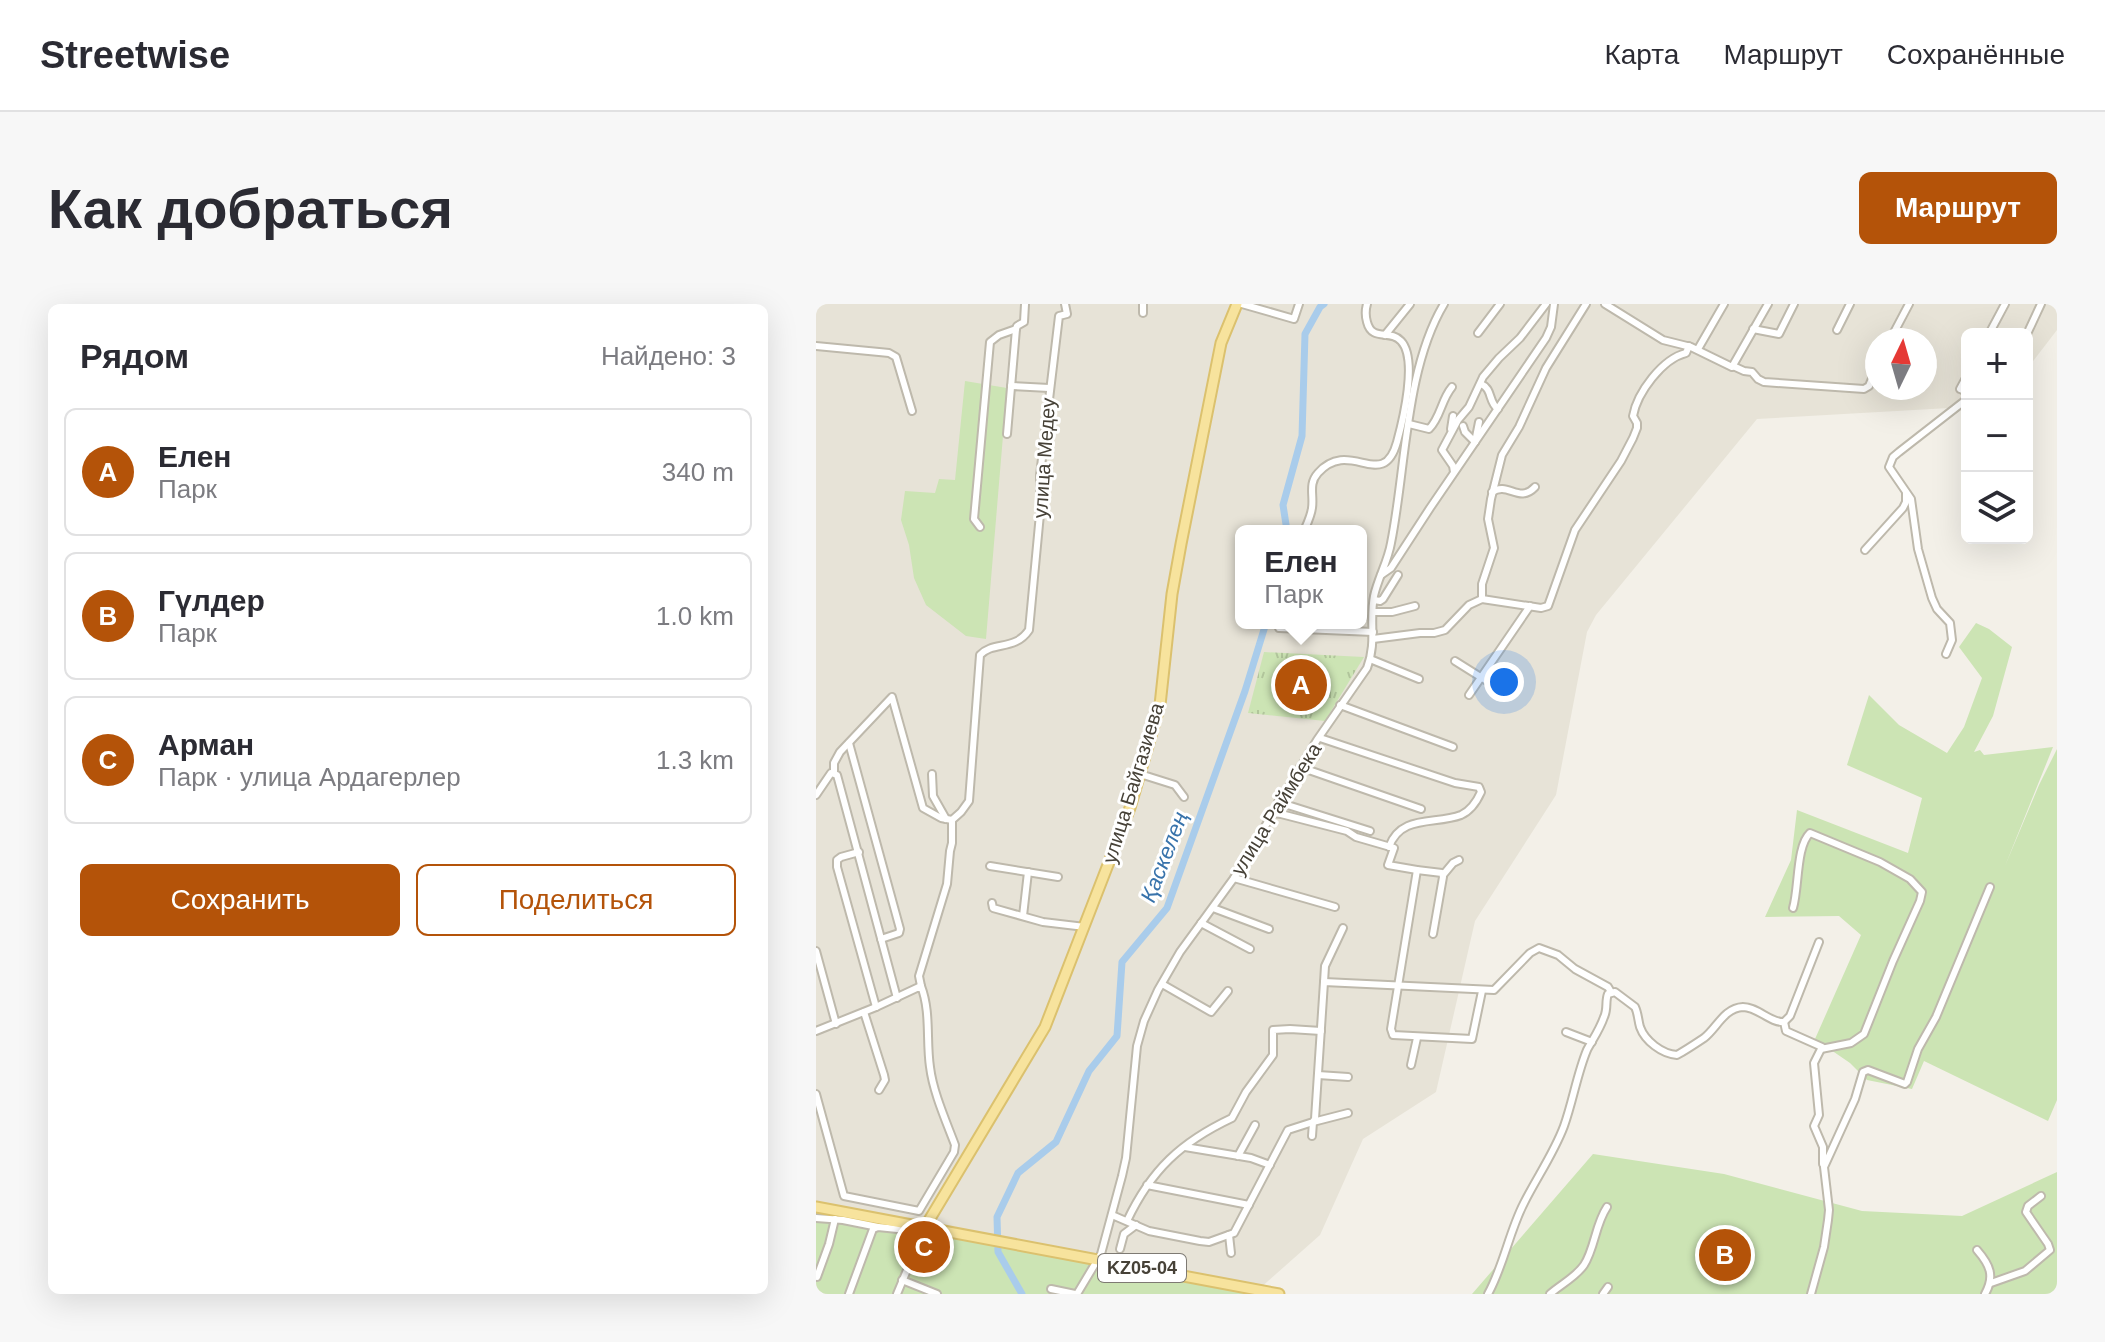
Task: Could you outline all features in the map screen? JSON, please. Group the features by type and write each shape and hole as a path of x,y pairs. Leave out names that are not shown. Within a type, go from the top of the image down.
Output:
{"main road":[{"name":"улица Байгазиева","path":"925,1227 1045,1027 1130,808 1160,705 1172,594 1199,479 1221,343 1240,304"},
{"name":"KZ05-04","path":"816,1207 1098,1260 1232,1289 1279,1294"}],"street":[{"path":"980,527 974,519 990,342 1024,322 1025,304"},
{"name":"улица Медеу","path":"949,820 961,812 969,801 981,652 1006,646 1028,633 1049,388 1059,316 1067,314 1065,304"},
{"path":"1143,304 1143,313"},
{"path":"1240,304 1294,319 1299,304"},
{"path":"1306,525 1312,508 1311,487 1320,471 1346,459 1381,465 1388,461 1394,450 1407,400 1410,374 1404,345 1395,337 1370,330 1365,310 1367,304"},
{"path":"1385,335 1410,304"},
{"name":"улица Раймбека","path":"1076,1294 1098,1260 1112,1215 1126,1158 1137,1046 1144,1021 1180,952 1234,878 1300,767 1367,668 1373,635 1374,600 1391,543 1418,374 1433,322 1444,304"},
{"path":"1478,333 1500,304"},
{"path":"1454,472 1442,450 1451,432 1482,380 1546,304"},
{"path":"1381,575 1391,568 1546,338 1554,304"},
{"path":"1482,599 1482,584 1494,548 1488,519 1502,455 1519,427 1538,382 1586,304"},
{"path":"1605,304 1663,340 1698,349 1752,372 1764,382 1865,388"},
{"path":"1698,349 1724,304"},
{"path":"1733,366 1768,304"},
{"path":"1753,329 1779,334 1794,304"},
{"path":"1837,330 1850,304"},
{"path":"1896,328 1909,304"},
{"path":"1992,328 2005,304"},
{"path":"2030,328 2041,304"},
{"path":"1007,434 1016,329"},
{"path":"816,346 893,355 898,361 912,411"},
{"path":"1297,629 1373,635 1434,633 1445,630 1469,605 1482,599 1541,608 1548,606 1575,530 1633,438 1637,423 1633,411 1639,399 1656,373 1677,355 1686,353 1689,346"},
{"path":"1482,380 1498,409"},
{"path":"1011,386 1049,388"},
{"path":"1409,424 1429,429 1452,387"},
{"path":"1946,654 1952,640 1950,623 1932,598 1918,549 1911,499 1889,467 1893,457 1966,400"},
{"path":"1451,432 1453,416"},
{"path":"1475,442 1479,422"},
{"path":"1463,426 1475,442"},
{"path":"1492,492 1500,488 1524,494 1535,487"},
{"path":"1865,550 1903,508 1906,492"},
{"path":"1374,600 1383,599 1398,575"},
{"path":"1373,612 1392,612 1415,606"},
{"path":"1469,695 1530,606"},
{"path":"1370,659 1419,679"},
{"path":"1455,661 1506,693"},
{"path":"816,795 834,772 836,757 892,697 923,808 949,820"},
{"path":"1340,705 1453,747"},
{"path":"1320,738 1455,783 1479,787 1481,792 1477,800 1462,815 1408,826 1395,834 1389,847"},
{"path":"849,743 900,929 899,933 881,939"},
{"path":"1300,767 1421,809"},
{"path":"834,772 839,779 897,998"},
{"path":"816,1094 842,1194 919,1211 955,1146 929,1065 928,1021 919,976 947,884 952,843 949,820 933,796 932,774"},
{"path":"1140,774 1175,785 1184,797"},
{"path":"1278,802 1370,831"},
{"path":"1272,813 1347,831 1356,837 1394,848 1388,865 1443,875"},
{"path":"1336,828 1348,823"},
{"path":"1793,908 1804,840 1810,833 1880,862 1910,879 1922,892 1864,1034 1851,1043 1821,1049"},
{"path":"859,852 841,857 837,860 837,867 876,1007"},
{"path":"1433,934 1443,875 1459,860"},
{"path":"990,866 1058,877"},
{"path":"1417,870 1391,1029 1393,1035 1472,1039 1482,991"},
{"path":"1023,916 1028,872"},
{"path":"1234,878 1335,907"},
{"path":"1824,1167 1855,1099 1863,1072 1868,1070 1905,1084 1907,1082 1918,1049 1936,1017 1990,887"},
{"path":"992,903 993,908 1043,922 1085,927"},
{"path":"1213,908 1269,929"},
{"path":"1201,923 1250,949"},
{"path":"1312,1136 1325,966 1343,928"},
{"path":"1324,982 1494,990 1530,953 1539,948 1558,955 1575,969 1620,995 1635,1007 1642,1032 1660,1050 1673,1055 1680,1054 1703,1038 1723,1016 1739,1008 1745,1007 1779,1023 1784,1022 1790,1016 1819,942"},
{"path":"816,951 836,1024"},
{"path":"1162,984 1211,1012 1228,991"},
{"path":"816,1031 921,986"},
{"path":"1488,1294 1499,1273 1524,1202 1563,1128 1587,1051 1604,1018 1607,995 1611,992"},
{"path":"864,1012 885,1080 879,1090"},
{"path":"1784,1022 1786,1031 1821,1049"},
{"path":"1127,1221 1160,1167 1185,1147 1232,1118 1246,1092 1273,1055 1273,1030 1321,1031"},
{"path":"1566,1032 1592,1042"},
{"path":"1411,1065 1417,1038"},
{"path":"1811,1294 1824,1247 1829,1210 1823,1147 1814,1126 1819,1115 1814,1063 1821,1049"},
{"path":"1318,1075 1348,1077"},
{"path":"1112,1215 1160,1234 1209,1242 1234,1233 1288,1130 1348,1113"},
{"path":"1238,1156 1255,1125"},
{"path":"955,1146 968,1154"},
{"path":"1185,1147 1259,1160 1270,1165"},
{"path":"1147,1185 1249,1205"},
{"path":"1991,1283 2025,1271 2050,1250 2026,1212 2028,1206 2041,1196"},
{"path":"1550,1294 1582,1269 1607,1207"},
{"path":"816,1218 907,1230 913,1224"},
{"path":"817,1277 835,1219"},
{"path":"1120,1249 1124,1234 1136,1225"},
{"path":"849,1294 873,1229 878,1227"},
{"path":"897,1294 925,1227"},
{"path":"1229,1235 1231,1253"},
{"path":"1977,1250 1986,1260 1991,1283 1985,1294"},
{"path":"902,1280 937,1294"},
{"path":"1603,1294 1608,1287"},
{"path":"1051,1289 1076,1294"}],"shaded area":[{"name":"Қаскелең","path":"816,304 2057,304 2057,330 2033,361 2033,328 1961,328 1961,407 1757,419 1596,615 1587,632 1556,795 1475,921 1436,1092 1363,1139 1320,1235 1256,1294 816,1294"}],"green space":[{"path":"965,381 1007,388 986,639 966,636 926,605 914,578 901,520 905,491 935,493 939,479 955,480"},
{"path":"1976,623 2012,647 1993,716 1974,752 1980,750 1984,755 2053,747 2005,866 2057,749 2057,1100 2048,1121 1924,1061 1912,1089 1867,1080 1850,1063 1815,1039 1861,935 1839,916 1765,917 1791,860 1797,810 1908,853 1922,798 1847,765 1869,695 1899,725 1947,753 1964,727 1982,678 1959,647"},
{"path":"1264,652 1364,657 1325,721 1248,713"},
{"path":"1593,1154 1724,1174 1862,1211 1962,1216 2057,1172 2057,1294 1472,1294"},
{"path":"816,1207 1257,1290 1254,1294 816,1294"}],"waterway":[{"name":"Қаскелең","path":"1286,525 1283,505 1302,436 1305,334 1324,304"},
{"name":"Қаскелең","path":"1022,1294 998,1252 997,1217 1018,1173 1056,1142 1089,1071 1117,1036 1122,962 1167,908 1264,629"}],"place":[{"name":"Елен","path":"1301,685"},
{"name":"Арман","path":"924,1247"},
{"name":"Гүлдер","path":"1725,1255"}]}
